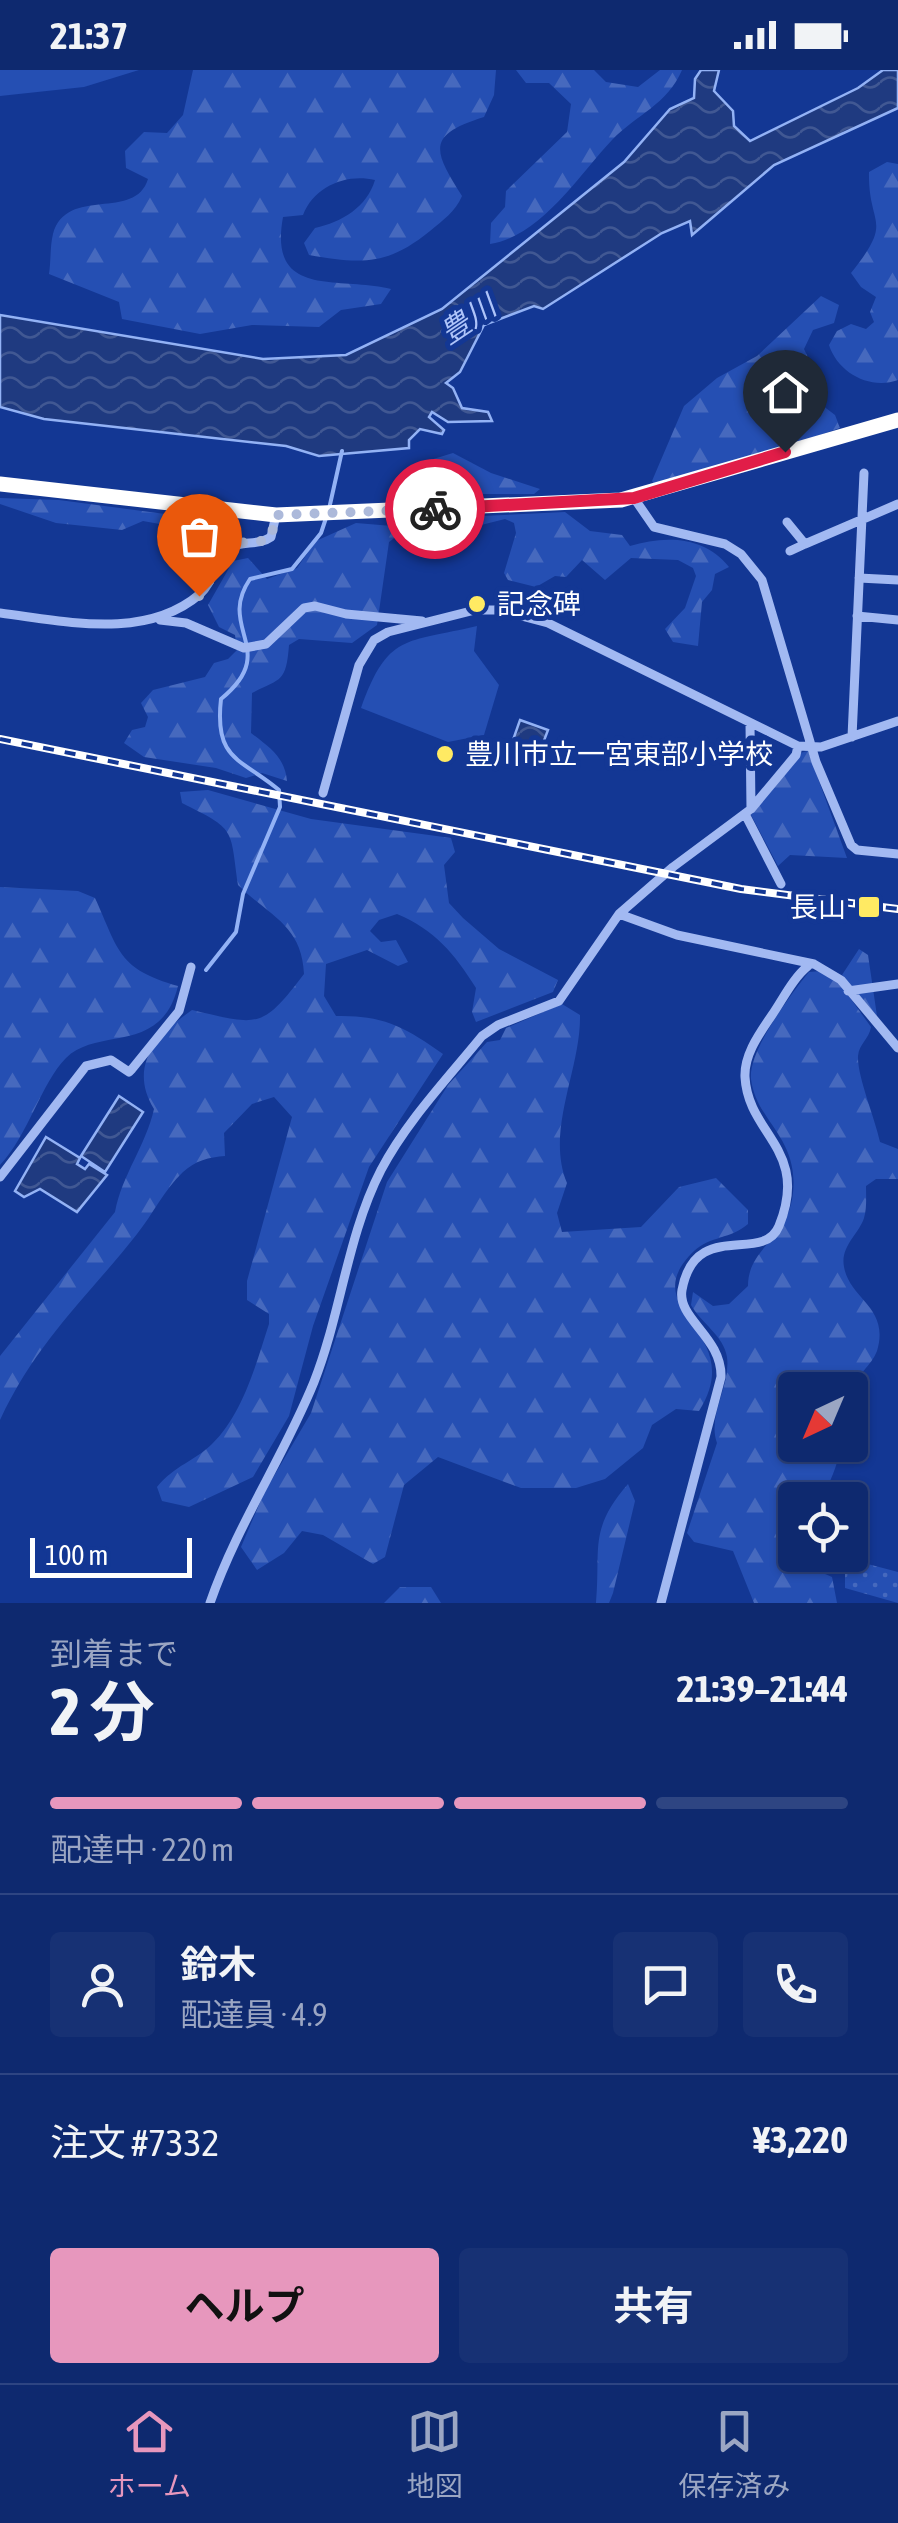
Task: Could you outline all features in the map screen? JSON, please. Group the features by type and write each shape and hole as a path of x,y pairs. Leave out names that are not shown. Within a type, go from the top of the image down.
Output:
{"highway":[{"path":"0,484 276,515 634,498 898,420"}],"street":[{"path":"852,738 864,473"},
{"path":"634,498 654,527 714,540 751,564 769,600 812,748 851,845 856,850 898,854"},
{"path":"790,551 898,504"},
{"path":"157,619 199,596 230,548 239,543 263,543 271,537 276,515"},
{"path":"787,522 805,544"},
{"path":"859,578 898,580"},
{"path":"0,614 116,624 157,619 186,623 244,648 266,644 304,608 316,606 424,622"},
{"path":"323,793 364,654 381,634 488,610 548,623 798,746 812,748 898,722"},
{"path":"857,616 898,620"},
{"path":"750,724 748,811 781,884"},
{"path":"210,1603 228,1553 316,1378 380,1170 482,1036 498,1024 559,1001 619,914 748,811 796,755 798,746"},
{"path":"619,914 677,934 831,972 898,1048"},
{"path":"661,1603 721,1377 719,1352 686,1310 682,1288 702,1252 714,1246 764,1242 778,1230 787,1195 787,1171 782,1152 748,1094 745,1075 756,1038 808,966"},
{"path":"0,1176 86,1066 111,1060 129,1072 179,1011 192,967"},
{"path":"848,991 898,984"}],"green space":[{"path":"0,70 139,70 84,87 0,96"},
{"path":"193,70 496,70 494,95 484,117 452,130 440,146 445,167 462,196 448,215 415,242 373,260 309,255 304,243 315,228 352,212 366,198 375,180 353,178 333,184 315,196 303,215 283,217 281,243 286,261 296,272 311,279 391,289 381,304 341,310 319,327 252,325 200,334 122,319 119,302 49,274 53,234 61,219 86,206 130,199 141,192 148,179 126,168 125,151 144,132 167,133 183,115"},
{"path":"516,70 594,70 606,82 638,87 660,70 682,70 660,101 612,140 542,217 509,239 490,244 491,223 505,207 506,191 567,132 571,104 549,83 526,83"},
{"path":"887,162 898,164 898,380 877,383 847,371 829,345 837,331 851,324 866,329 874,322 870,312 876,297 861,287 851,273 876,232 869,172"},
{"path":"821,296 839,305 834,323 813,330 804,349 812,366 810,396 835,415 840,428 658,491 652,481 684,406 717,378 757,356"},
{"path":"453,453 491,473 540,489 534,494 394,494 414,465"},
{"path":"0,498 59,500 180,516 218,522 227,532 208,560 192,535 171,526 143,521 122,530 56,523 0,504"},
{"path":"565,512 590,531 622,535 630,546 657,540 684,541 708,549 729,567 715,574 712,590 702,602 698,646 673,642 665,629 685,608 696,576 693,568 678,560 631,558 605,580 582,560 566,577 555,576 536,587 508,580 504,573 516,533 514,523 505,519 425,539 418,548 397,536 389,542 377,625 352,643 299,639 289,645 280,678 252,693 251,733 279,759 287,781 262,773 246,778 216,768 144,757 124,743 132,730 145,727 148,717 141,703 153,690 205,677 214,663 228,659 237,650 235,635 219,627 208,605 233,561 248,558 267,579 297,568 316,541 356,523 416,528 482,516"},
{"path":"477,626 474,651 499,685 484,735 448,742 361,708 380,666 402,645"},
{"path":"808,751 847,858 790,855 778,866 751,815 800,753"},
{"path":"208,790 311,819 451,838 455,852 444,865 449,903 499,949 558,980 553,992 476,1022 472,1012 476,988 460,964 433,935 397,914 379,920 370,931 381,942 396,940 408,962 398,966 367,950 326,964 324,996 336,1016 393,1024 443,1054 369,1167 313,1326 289,1416 253,1477 189,1507 162,1501 157,1487 223,1432 247,1388 269,1324 269,1314 247,1300 247,1281 292,1117 274,1097 252,1104 224,1133 225,1156 197,1162 176,1179 137,1234 46,1344 0,1420 0,1356 115,1212 154,1109 144,1079 145,1065 157,1041 192,1010 232,1019 258,1019 278,1005 304,974 302,957 290,932 238,885 227,832 182,803 180,792"},
{"path":"0,887 78,891 95,898 123,956 143,973 178,986 170,1008 144,1031 95,1043 66,1058 49,1081 19,1140 0,1165"},
{"path":"859,949 868,955 877,1016 842,975"},
{"path":"821,971 838,981 871,1027 859,1052 858,1064 880,1142 898,1149 898,1179 876,1179 866,1186 864,1218 847,1246 844,1260 848,1278 878,1324 880,1336 875,1356 862,1372 778,1372 778,1462 837,1462 829,1482 778,1482 778,1572 821,1572 832,1577 837,1603 754,1603 733,1551 694,1542 687,1533 717,1443 715,1422 727,1368 722,1343 691,1305 693,1292 713,1306 729,1304 748,1286 754,1262 790,1209 790,1157 754,1094 751,1079 763,1039 809,972"},
{"path":"562,1004 580,1015 560,1142 567,1183 557,1213 562,1232 641,1227 679,1187 716,1178 748,1210 748,1224 700,1246 678,1272 675,1290 681,1307 711,1360 711,1383 699,1411 676,1409 652,1425 643,1448 605,1479 576,1488 521,1488 438,1457 404,1485 385,1557 373,1564 323,1535 302,1531 284,1553 257,1570 241,1547 264,1493 311,1413 387,1182 448,1085 487,1042 500,1040 506,1028"},
{"path":"628,1484 635,1501 613,1593 609,1603 596,1603 602,1528 615,1500"},
{"path":"868,1564 898,1572 898,1603 845,1588 845,1572 868,1572"},
{"path":"400,1587 431,1587 441,1603 384,1603"}],"water":[{"name":"豊川","path":"701,70 719,70 714,91 733,111 734,126 750,141 858,88 883,70 898,70 898,108 774,165 692,235 690,221 662,233 543,309 534,306 484,325 460,372 446,383 453,388 462,408 488,412 492,421 448,422 432,412 429,417 444,430 442,434 420,429 409,440 409,448 319,456 286,446 44,419 0,407 0,315 263,359 346,355 442,309 624,162 670,109 694,98 695,79"},
{"path":"520,720 548,730 534,767 507,757"},
{"path":"119,1096 143,1112 105,1172 81,1156"},
{"path":"46,1137 80,1158 77,1164 85,1169 89,1164 107,1175 77,1212 40,1189 24,1197 15,1191"}],"waterway":[{"path":"329,509 342,451"},
{"path":"206,970 236,932 243,894 280,807 279,790 233,756 222,735 221,699 238,682 248,653 241,597 250,579 292,569 321,533 326,518"}],"railway":[{"path":"0,739 741,889 898,909"}],"way so far":[{"path":"199,596 222,554 239,543 263,543 271,537 276,515 435,509"}],"place":[{"name":"記念碑","path":"477,604"},
{"name":"豊川市立一宮東部小学校","path":"445,754"},
{"name":"長山","path":"869,907"}],"route":[{"path":"435,509 634,498 785,452"}]}
